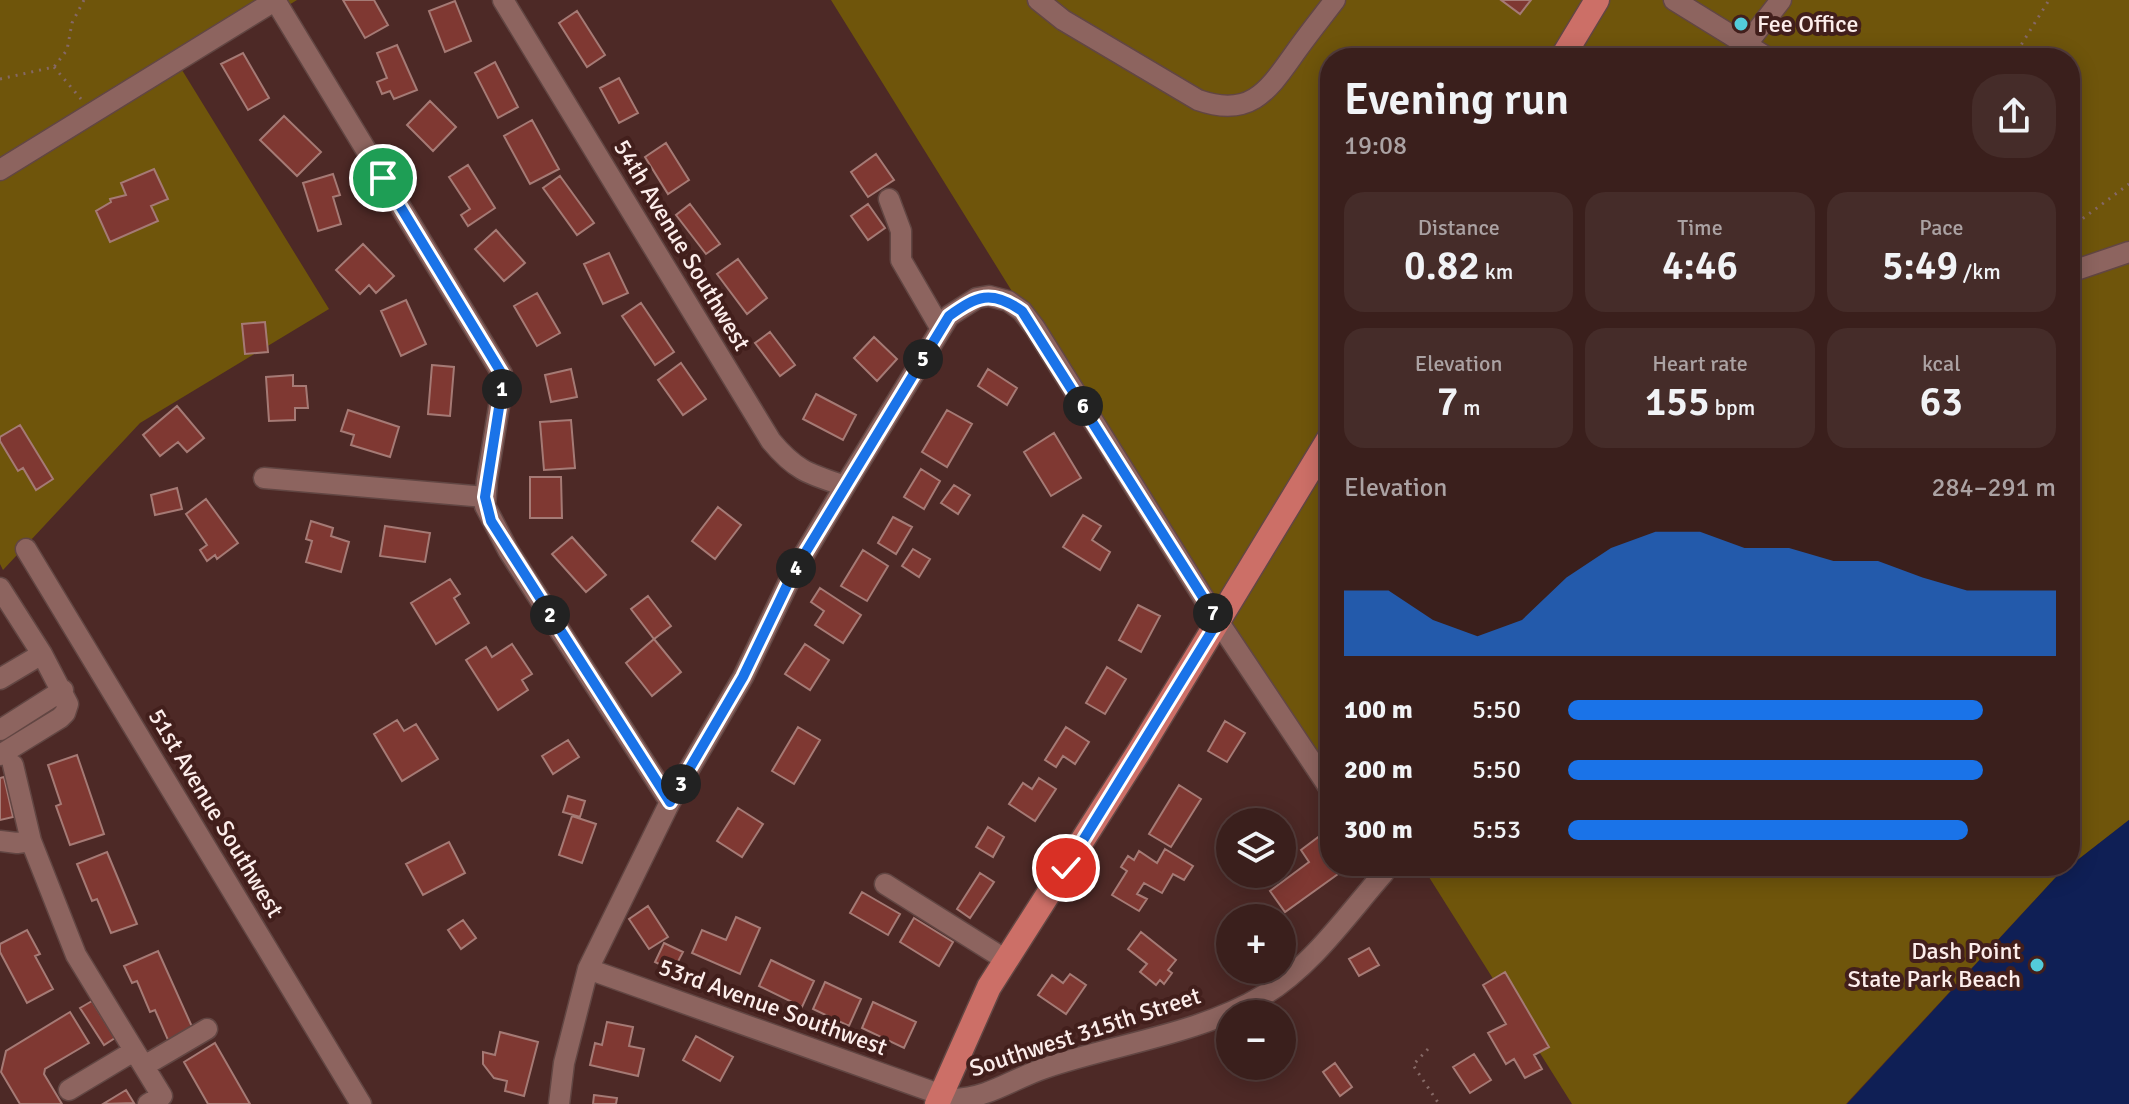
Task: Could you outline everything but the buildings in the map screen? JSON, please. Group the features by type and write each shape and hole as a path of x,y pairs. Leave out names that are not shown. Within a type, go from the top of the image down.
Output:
{"main road":[{"path":"1568,48 1597,0"},
{"path":"938,1099 989,987 1066,868 1320,453"}],"street":[{"path":"0,170 276,0 502,374 485,497 491,521 670,802"},
{"name":"54th Avenue Southwest","path":"503,0 771,441 788,462 806,473 845,486"},
{"path":"1038,0 1063,20 1198,100 1218,107 1255,100 1273,85 1335,0"},
{"path":"1674,0 1740,48"},
{"path":"1748,48 1781,0"},
{"path":"889,199 901,231 901,260 941,329"},
{"path":"2080,269 2129,252"},
{"path":"559,1104 564,1063 588,969 670,802 743,677 793,573 845,486 949,316 977,298 989,296 1008,301 1035,328 1218,621 1320,774"},
{"path":"264,478 485,497"},
{"name":"51st Avenue Southwest","path":"26,549 361,1104"},
{"path":"0,588 42,654 68,704 65,713 6,760 31,841 76,955 139,1059 155,1100"},
{"path":"0,679 42,654"},
{"path":"0,730 63,690"},
{"path":"0,841 31,841"},
{"name":"Southwest 315th Street","path":"938,1099 984,1100 1043,1068 1188,1027 1233,1011 1265,995 1301,967 1375,876"},
{"path":"885,884 1006,960"},
{"name":"53rd Avenue Southwest","path":"588,969 938,1099"},
{"path":"69,1090 207,1029"}],"path":[{"path":"0,79 54,67 67,50 72,23 84,0"},
{"path":"2019,48 2049,0"},
{"path":"54,67 79,100 92,91"},
{"path":"2080,221 2129,184"},
{"path":"1428,1049 1413,1065 1439,1104"}],"shaded area":[{"path":"0,0 297,0 182,70 329,309 140,423 3,570 0,564"},
{"path":"831,0 2129,0 2129,820 2080,858 2080,48 1320,48 1320,787"},
{"path":"1428,876 2057,876 1846,1104 1572,1104"}],"water":[{"path":"2129,820 2129,1104 1847,1104 2057,876 2080,876 2080,858"}],"place":[{"name":"Fee Office","path":"1741,24"},
{"name":"Dash Point State Park Beach","path":"2037,965"}],"route":[{"path":"383,178 502,374 485,497 491,521 670,802 743,677 793,573 949,316 977,298 989,296 1008,301 1022,311 1218,621 1066,868"}]}
